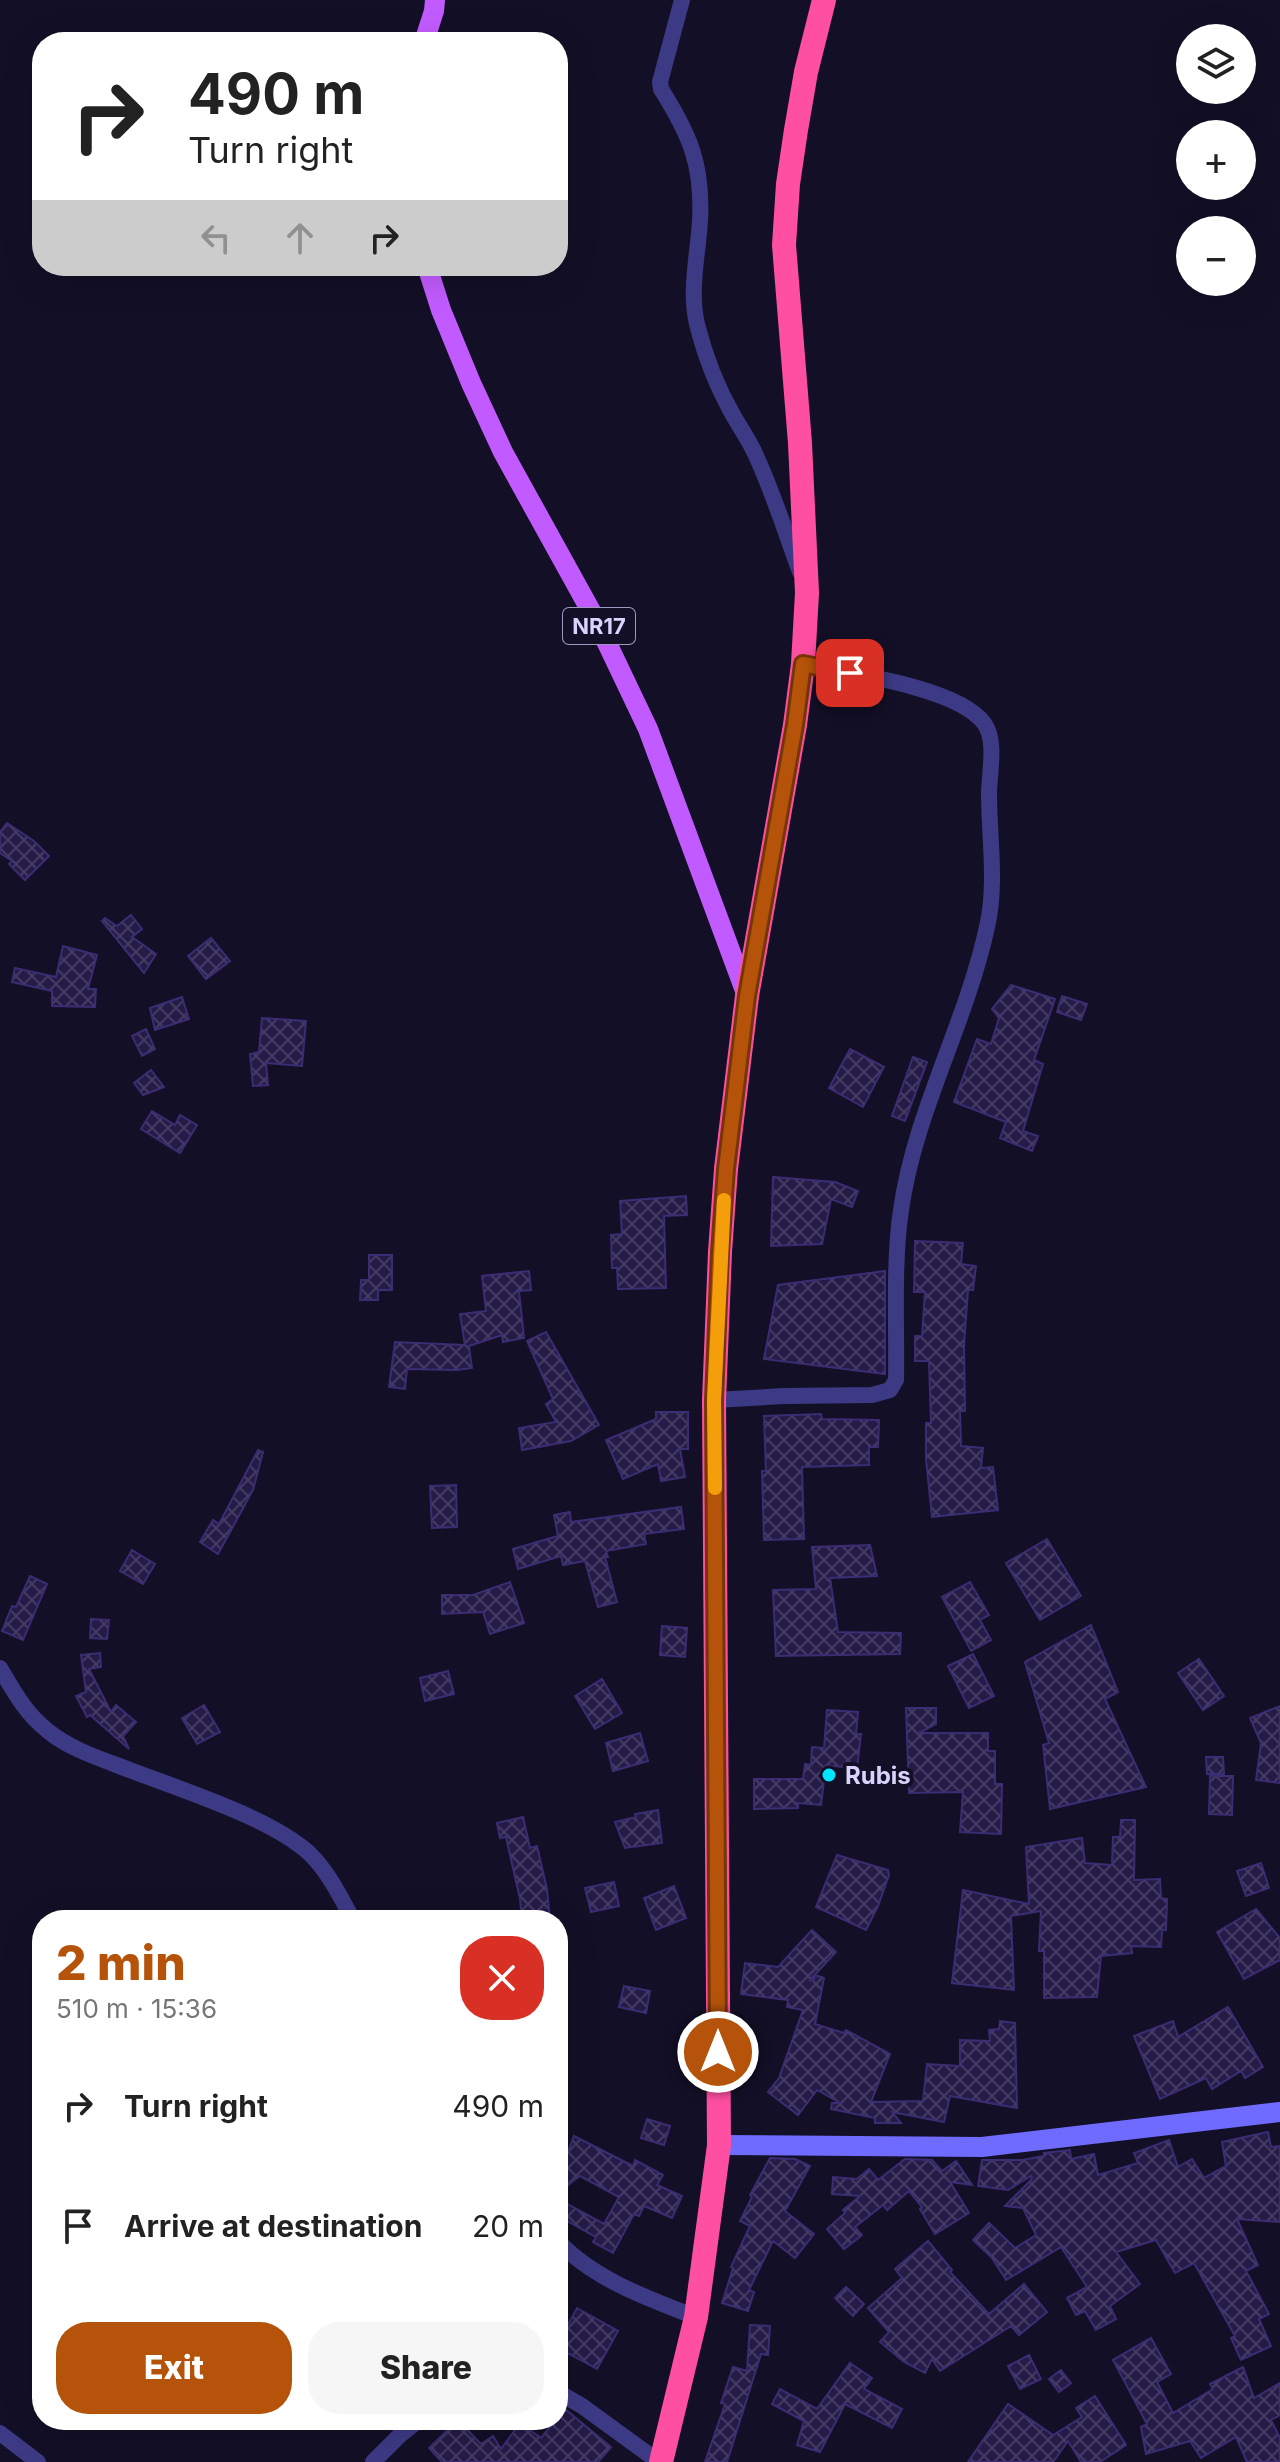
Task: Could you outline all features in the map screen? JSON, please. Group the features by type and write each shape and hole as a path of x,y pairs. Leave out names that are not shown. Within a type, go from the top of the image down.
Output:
{"highway":[{"path":"660,2462 696,2317 719,2145 714,1400 725,1183 747,996 803,664 807,593 800,443 784,245 796,130 806,72 824,0"}],"main road":[{"path":"427,32 435,0"},
{"name":"NR17","path":"430,276 441,310 497,438 545,532 597,622 648,729 747,996"},
{"path":"719,2145 982,2147 1280,2112"}],"street":[{"path":"682,0 660,82 661,89 689,136 696,161 700,224 694,261 696,320 710,367 731,413 756,454 807,593"},
{"path":"714,1400 872,1395 890,1390 896,1380 900,1212 926,1104 973,978 988,924 991,745 987,727 976,712 927,691 803,664"},
{"path":"0,1668 21,1705 49,1733 93,1756 249,1818 292,1840 311,1855 347,1910"},
{"path":"568,2249 594,2270 651,2300 696,2317"},
{"path":"568,2398 660,2462"},
{"path":"373,2462 408,2430"},
{"path":"0,2433 38,2462"}],"building":[{"path":"7,823 34,841 49,856 25,880 9,864 12,861 0,853 0,832"},
{"path":"131,915 142,929 132,937 156,954 144,973 102,921 105,918 117,926"},
{"path":"211,938 230,961 206,979 188,956"},
{"path":"63,946 97,955 88,989 96,989 95,1007 52,1006 52,991 12,982 15,968 56,977"},
{"path":"1011,985 1055,999 1034,1060 1043,1064 1023,1131 1038,1136 1032,1151 1000,1138 1006,1122 954,1102 977,1039 991,1044 999,1018 992,1009"},
{"path":"1062,996 1087,1004 1081,1020 1057,1012"},
{"path":"182,997 189,1019 155,1030 150,1008"},
{"path":"262,1018 306,1021 302,1066 266,1063 268,1085 253,1086 250,1054 259,1052"},
{"path":"146,1029 155,1049 142,1056 132,1036"},
{"path":"850,1049 884,1067 863,1107 829,1088"},
{"path":"913,1057 927,1062 905,1121 892,1116"},
{"path":"151,1070 164,1087 143,1095 134,1083"},
{"path":"152,1111 175,1125 180,1115 197,1125 180,1153 141,1129"},
{"path":"773,1177 835,1182 858,1191 852,1207 831,1199 822,1244 771,1246"},
{"path":"686,1196 687,1215 664,1216 666,1288 618,1289 617,1268 612,1268 611,1235 622,1234 620,1201"},
{"path":"915,1241 963,1243 961,1264 976,1266 973,1290 968,1290 964,1345 965,1411 960,1411 961,1446 983,1448 981,1468 993,1467 998,1510 932,1517 926,1459 926,1423 931,1423 929,1361 915,1361 915,1336 922,1336 925,1292 914,1292"},
{"path":"369,1255 392,1255 392,1290 378,1290 378,1300 360,1300 361,1280 369,1280"},
{"path":"529,1271 531,1290 519,1291 524,1338 503,1342 502,1335 469,1346 472,1368 407,1369 405,1389 389,1387 395,1342 465,1345 460,1314 486,1311 482,1276"},
{"path":"885,1271 885,1374 764,1359 778,1285"},
{"path":"546,1332 599,1425 571,1441 522,1450 519,1428 556,1422 546,1404 553,1399 527,1341"},
{"path":"656,1412 688,1412 688,1449 680,1449 685,1477 661,1481 658,1464 623,1479 606,1440 656,1419"},
{"path":"821,1414 822,1419 879,1420 878,1447 869,1447 869,1465 802,1467 804,1539 764,1540 764,1416"},
{"path":"258,1450 263,1452 253,1490 218,1554 200,1542 213,1520 219,1524"},
{"path":"456,1485 457,1527 432,1528 430,1486"},
{"path":"681,1507 684,1529 644,1534 646,1544 606,1551 617,1602 598,1607 585,1561 563,1565 561,1556 518,1569 513,1549 558,1536 554,1515 570,1512 571,1522"},
{"path":"1047,1539 1081,1596 1040,1620 1006,1563"},
{"path":"870,1545 877,1576 830,1578 838,1632 901,1633 900,1654 776,1656 773,1590 816,1589 812,1547"},
{"path":"132,1550 155,1564 143,1584 120,1571"},
{"path":"30,1576 47,1584 23,1640 2,1631 12,1606 16,1607"},
{"path":"510,1582 524,1623 490,1634 483,1612 442,1614 442,1595 473,1595"},
{"path":"970,1582 989,1615 980,1620 991,1640 971,1651 942,1597"},
{"path":"91,1619 109,1620 107,1639 90,1638"},
{"path":"1091,1625 1118,1692 1105,1699 1146,1787 1050,1809 1043,1745 1049,1743 1025,1662"},
{"path":"662,1626 687,1628 685,1657 660,1655"},
{"path":"100,1653 101,1667 89,1669 111,1712 116,1705 136,1722 123,1736 129,1749 90,1715 87,1717 76,1696 86,1692 81,1655"},
{"path":"973,1654 994,1696 969,1708 948,1666"},
{"path":"1199,1659 1224,1696 1203,1710 1178,1673"},
{"path":"448,1671 454,1694 425,1701 420,1678"},
{"path":"602,1679 622,1713 595,1729 575,1696"},
{"path":"204,1705 220,1732 197,1744 182,1718"},
{"path":"1280,1706 1280,1783 1256,1780 1261,1743 1250,1718"},
{"path":"906,1708 936,1708 936,1724 919,1733 988,1733 988,1751 995,1751 995,1784 1002,1784 1001,1834 960,1832 963,1792 909,1793"},
{"path":"827,1710 858,1712 856,1734 861,1734 857,1769 826,1765 821,1805 798,1803 798,1808 754,1809 754,1779 803,1779 805,1764 811,1765 812,1747 824,1748"},
{"path":"640,1733 648,1761 613,1771 606,1743"},
{"path":"1206,1757 1223,1757 1224,1774 1207,1774"},
{"path":"1210,1776 1233,1776 1232,1815 1209,1814"},
{"path":"658,1810 662,1843 625,1848 615,1822"},
{"path":"523,1817 530,1848 537,1846 549,1910 521,1910 506,1837 500,1838 497,1823"},
{"path":"1121,1820 1135,1820 1134,1880 1160,1879 1161,1898 1167,1899 1166,1930 1162,1930 1161,1947 1131,1946 1132,1953 1101,1956 1097,1997 1044,1998 1044,1951 1039,1951 1041,1911 1011,1916 1014,1990 952,1983 963,1890 1029,1904 1026,1847 1082,1838 1085,1863 1112,1865 1113,1837 1120,1837"},
{"path":"837,1855 888,1870 878,1906 866,1930 816,1907"},
{"path":"1261,1863 1269,1888 1246,1896 1237,1871"},
{"path":"614,1882 619,1906 591,1912 585,1888"},
{"path":"674,1886 686,1918 656,1930 644,1898"},
{"path":"1256,1909 1280,1938 1280,1960 1244,1979 1217,1932"},
{"path":"812,1930 836,1952 810,1980 813,1981 815,1975 824,1978 815,2024 844,2033 846,2030 890,2054 871,2102 923,2101 927,2064 960,2066 960,2040 990,2041 989,2030 999,2029 1000,2021 1015,2023 1017,2108 950,2096 944,2122 892,2112 901,2123 875,2123 875,2118 831,2109 832,2103 840,2103 817,2090 798,2115 768,2092 779,2078 803,2010 787,2007 788,2000 741,1994 745,1963 778,1967"},
{"path":"624,1986 650,1991 646,2013 619,2007"},
{"path":"1228,2007 1263,2067 1245,2078 1241,2071 1212,2089 1206,2078 1160,2099 1134,2036 1173,2021 1178,2037"},
{"path":"647,2119 670,2126 664,2145 641,2138"},
{"path":"1268,2132 1271,2147 1280,2146 1280,2222 1237,2219 1258,2265 1246,2271 1269,2314 1259,2319 1271,2346 1241,2360 1231,2338 1235,2336 1194,2263 1175,2273 1156,2240 1116,2252 1140,2284 1110,2306 1116,2319 1096,2330 1085,2311 1076,2315 1067,2298 1087,2287 1061,2247 1006,2280 992,2258 973,2240 989,2223 1015,2248 1036,2235 1023,2208 1005,2206 1032,2179 1031,2176 1008,2190 978,2186 982,2160 1022,2160 1070,2150 1071,2159 1094,2154 1098,2175 1138,2163 1134,2153 1169,2140 1178,2167 1192,2159 1204,2178 1226,2166 1222,2142"},
{"path":"574,2136 633,2166 635,2160 663,2175 657,2185 682,2196 672,2218 644,2206 639,2216 634,2214 613,2253 593,2242 596,2237 568,2222 568,2204 604,2224 619,2197 580,2176 568,2185 568,2152"},
{"path":"770,2158 795,2159 810,2166 785,2211 814,2234 795,2258 773,2241 749,2290 754,2292 748,2311 722,2303 731,2267 750,2226 740,2221"},
{"path":"905,2159 932,2160 942,2171 956,2161 972,2185 950,2182 969,2213 935,2234 920,2209 922,2207 909,2191 887,2210 883,2205 855,2227 862,2235 844,2249 827,2229 860,2196 832,2194 833,2177 857,2179 869,2169 878,2180"},
{"path":"928,2241 952,2270 950,2272 989,2314 1024,2284 1047,2312 1019,2335 1011,2326 940,2371 932,2359 925,2373 904,2362 880,2342 889,2332 868,2308 902,2278 895,2269"},
{"path":"846,2287 864,2304 853,2316 835,2298"},
{"path":"577,2308 618,2331 597,2369 568,2353 568,2325"},
{"path":"750,2325 770,2326 768,2355 761,2354 727,2462 705,2462 725,2404 721,2403 733,2367 747,2371"},
{"path":"1151,2338 1171,2374 1157,2382 1173,2413 1213,2389 1210,2384 1243,2367 1254,2398 1280,2383 1280,2415 1271,2420 1280,2438 1280,2462 1247,2462 1236,2437 1201,2458 1190,2441 1146,2454 1141,2427 1147,2424 1113,2360"},
{"path":"1029,2355 1041,2379 1020,2389 1008,2366"},
{"path":"850,2363 872,2378 864,2389 902,2409 892,2428 845,2404 820,2452 797,2445 804,2421 772,2404 780,2389 817,2409"},
{"path":"1061,2370 1071,2383 1059,2392 1049,2379"},
{"path":"1095,2396 1126,2445 1100,2462 1081,2462 1068,2441 1053,2462 968,2462 1008,2404 1053,2435 1082,2417 1076,2408"},
{"path":"568,2411 611,2447 598,2462 442,2462 429,2448 448,2430 468,2430 481,2444 493,2436 501,2449 515,2430 530,2430 541,2438 548,2430 568,2430"}],"slow traffic":[{"path":"715,1488 714,1400 724,1200"}],"place":[{"name":"Rubis","path":"829,1775"}],"route":[{"path":"718,2052 714,1400 726,1169 747,996 803,664 850,673"}]}
